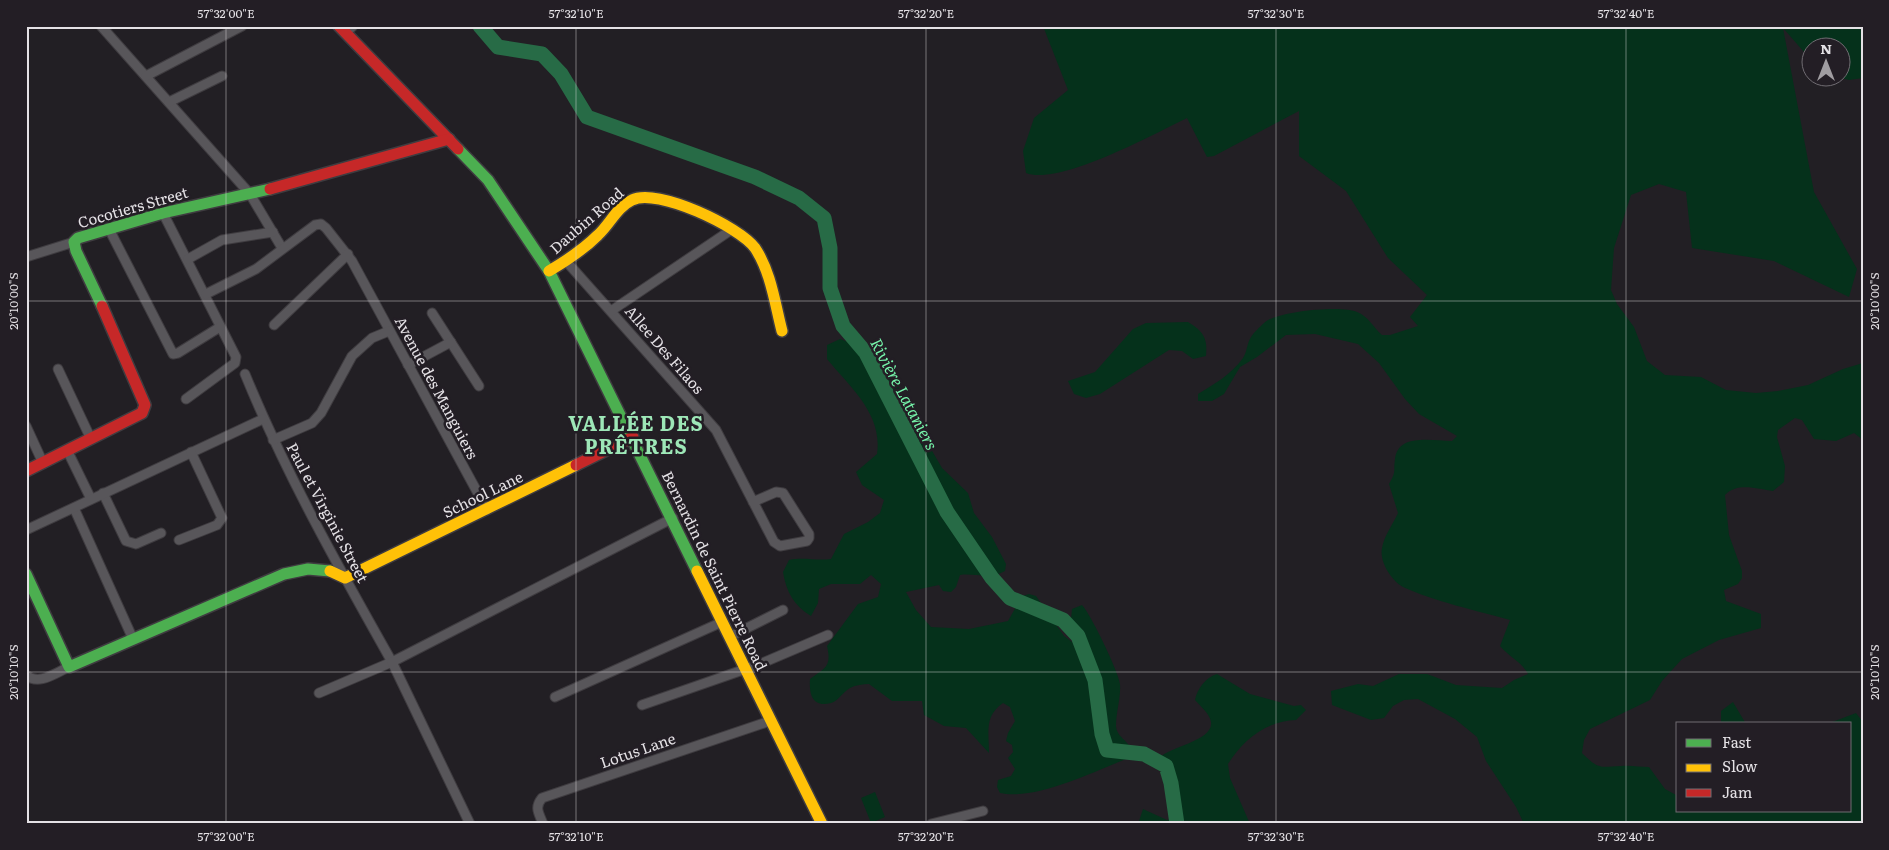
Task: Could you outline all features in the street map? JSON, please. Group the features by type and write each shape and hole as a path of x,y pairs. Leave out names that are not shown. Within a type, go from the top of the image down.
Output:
{"street":[{"path":"101,26 250,194 282,248 272,259 256,269 206,294"},
{"path":"146,76 242,26"},
{"name":"Bernardin de Saint Pierre Road","path":"346,28 488,180 549,271 673,518 770,722 822,824"},
{"path":"169,102 222,76"},
{"name":"Cocotiers Street","path":"26,471 142,413 145,405 118,338 76,252 74,242 164,212 250,194 449,139"},
{"name":"Daubin Road","path":"549,271 566,262 599,234 625,204 636,197 648,196 670,200 732,230 750,242 761,261 782,331"},
{"path":"164,212 236,357 236,361 186,398"},
{"name":"Avenue des Manguiers","path":"282,248 315,225 321,224 350,258 487,510"},
{"path":"109,229 173,354 178,354 220,326"},
{"path":"611,311 732,230"},
{"path":"188,259 222,240 273,232"},
{"path":"26,257 74,242"},
{"path":"274,325 350,258"},
{"name":"Allee Des Filaos","path":"566,262 716,430 774,542 780,546 807,541 809,534 783,493 776,492 754,502"},
{"path":"432,313 479,386"},
{"path":"273,440 312,423 321,413 352,356 372,338 389,331"},
{"path":"408,365 451,342"},
{"path":"58,369 91,439"},
{"name":"Paul et Virginie Street","path":"245,374 273,440 345,578 392,662 470,824"},
{"path":"26,530 264,419"},
{"path":"26,426 43,463"},
{"name":"School Lane","path":"345,578 633,437"},
{"path":"68,450 91,499"},
{"path":"178,540 217,525 222,518 191,452"},
{"path":"103,493 126,541 136,544 161,533"},
{"path":"74,508 133,640"},
{"path":"319,692 392,662 673,518"},
{"path":"26,675 32,680 40,680 304,568 334,571 345,578"},
{"path":"26,574 69,667"},
{"path":"729,637 784,610"},
{"path":"555,697 722,622"},
{"path":"642,706 744,668 760,664 828,636"},
{"name":"Lotus Lane","path":"543,824 537,811 538,803 542,798 770,722"},
{"path":"931,824 983,810"}],"green space":[{"path":"1043,26 1863,26 1863,78 1852,80 1852,38 1802,38 1802,50 1783,28 1814,192 1857,269 1849,297 1774,261 1692,248 1686,192 1659,184 1631,195 1614,248 1611,290 1617,304 1634,327 1647,361 1665,375 1701,377 1726,390 1756,393 1808,385 1843,369 1863,363 1863,440 1854,433 1836,441 1814,439 1802,420 1795,418 1778,430 1777,437 1785,466 1784,482 1773,491 1742,487 1725,495 1729,535 1742,571 1742,578 1738,584 1724,590 1726,601 1761,614 1761,628 1719,640 1682,659 1662,681 1650,700 1590,729 1584,740 1582,753 1596,765 1600,766 1649,767 1665,789 1676,795 1676,812 1852,812 1852,722 1832,722 1856,713 1863,722 1863,824 1524,824 1516,807 1486,761 1477,737 1455,719 1418,699 1404,700 1393,706 1384,718 1371,720 1332,705 1331,691 1358,684 1373,686 1399,674 1427,674 1456,685 1502,688 1528,674 1500,646 1510,620 1442,601 1403,587 1391,576 1382,559 1383,544 1398,513 1389,484 1394,474 1397,451 1402,445 1417,440 1452,441 1457,436 1419,414 1405,399 1379,363 1358,344 1315,334 1286,335 1240,367 1224,394 1212,401 1198,401 1198,394 1222,379 1239,364 1252,335 1271,319 1310,310 1349,310 1365,317 1382,335 1390,335 1418,326 1410,317 1427,295 1388,258 1346,191 1299,156 1299,111 1214,156 1207,157 1187,118 1130,146 1083,166 1041,175 1026,173 1023,151 1034,118 1068,90"},
{"path":"1188,322 1201,332 1206,344 1206,356 1193,359 1182,351 1169,350 1100,394 1086,398 1074,394 1068,381 1095,372 1133,329 1146,323"},
{"path":"840,339 853,344 881,362 902,392 929,438 931,449 942,468 968,493 974,513 992,537 1006,564 1005,571 999,574 988,576 960,575 956,587 951,592 943,591 939,585 906,592 916,610 931,627 969,629 1008,621 1022,596 1029,594 1036,596 1064,636 1076,645 1086,648 1084,640 1071,619 1072,609 1082,605 1110,656 1118,677 1120,689 1116,726 1117,731 1129,745 1131,753 1129,758 1047,789 1030,793 1000,793 997,787 998,780 1011,776 1015,769 1008,758 1013,752 1012,745 1006,741 1015,721 1010,707 1003,703 997,708 990,719 988,731 989,753 966,728 944,726 924,715 922,701 892,701 869,684 850,688 831,703 816,702 813,698 810,690 810,679 828,663 827,646 858,604 878,597 881,584 871,575 860,584 831,584 819,589 818,603 811,616 795,603 786,585 783,572 789,560 831,559 844,534 868,522 880,513 884,500 862,485 856,472 877,454 878,440 875,426 863,402 827,359 827,345"},
{"path":"1217,674 1250,694 1294,706 1301,705 1306,710 1296,720 1275,724 1256,733 1241,747 1228,764 1230,778 1250,824 1138,824 1143,809 1167,820 1177,818 1173,778 1170,770 1160,757 1206,734 1211,722 1209,716 1195,700 1203,684"},
{"path":"1733,702 1745,722 1721,722 1721,711"},
{"path":"875,792 885,817 871,823 861,798"}],"waterway":[{"name":"Rivière Lataniers","path":"480,26 498,47 542,54 561,74 587,117 755,177 799,198 824,218 830,248 830,288 843,326 866,353 947,512 992,578 1010,598 1063,620 1078,636 1095,680 1102,734 1107,750 1144,754 1166,766 1171,783 1177,824"}],"traffic: fast":[{"path":"458,149 488,180 549,271 697,571"},
{"path":"102,306 76,251 74,242 78,238 163,213 270,189"},
{"path":"26,574 69,667 284,574 308,569 330,571"}],"traffic: slow":[{"path":"549,271 593,240 627,203 644,197 660,199 697,211 716,220 746,239 755,248 769,278 782,331"},
{"path":"330,571 345,578 576,465"},
{"path":"697,571 822,824"}],"traffic: jam":[{"path":"339,26 458,149"},
{"path":"270,189 449,139"},
{"path":"26,471 142,413 145,405 102,306"},
{"path":"576,465 633,437"}],"district":[{"name":"VALLÉE DES PRÊTRES","path":"636,436"}]}
